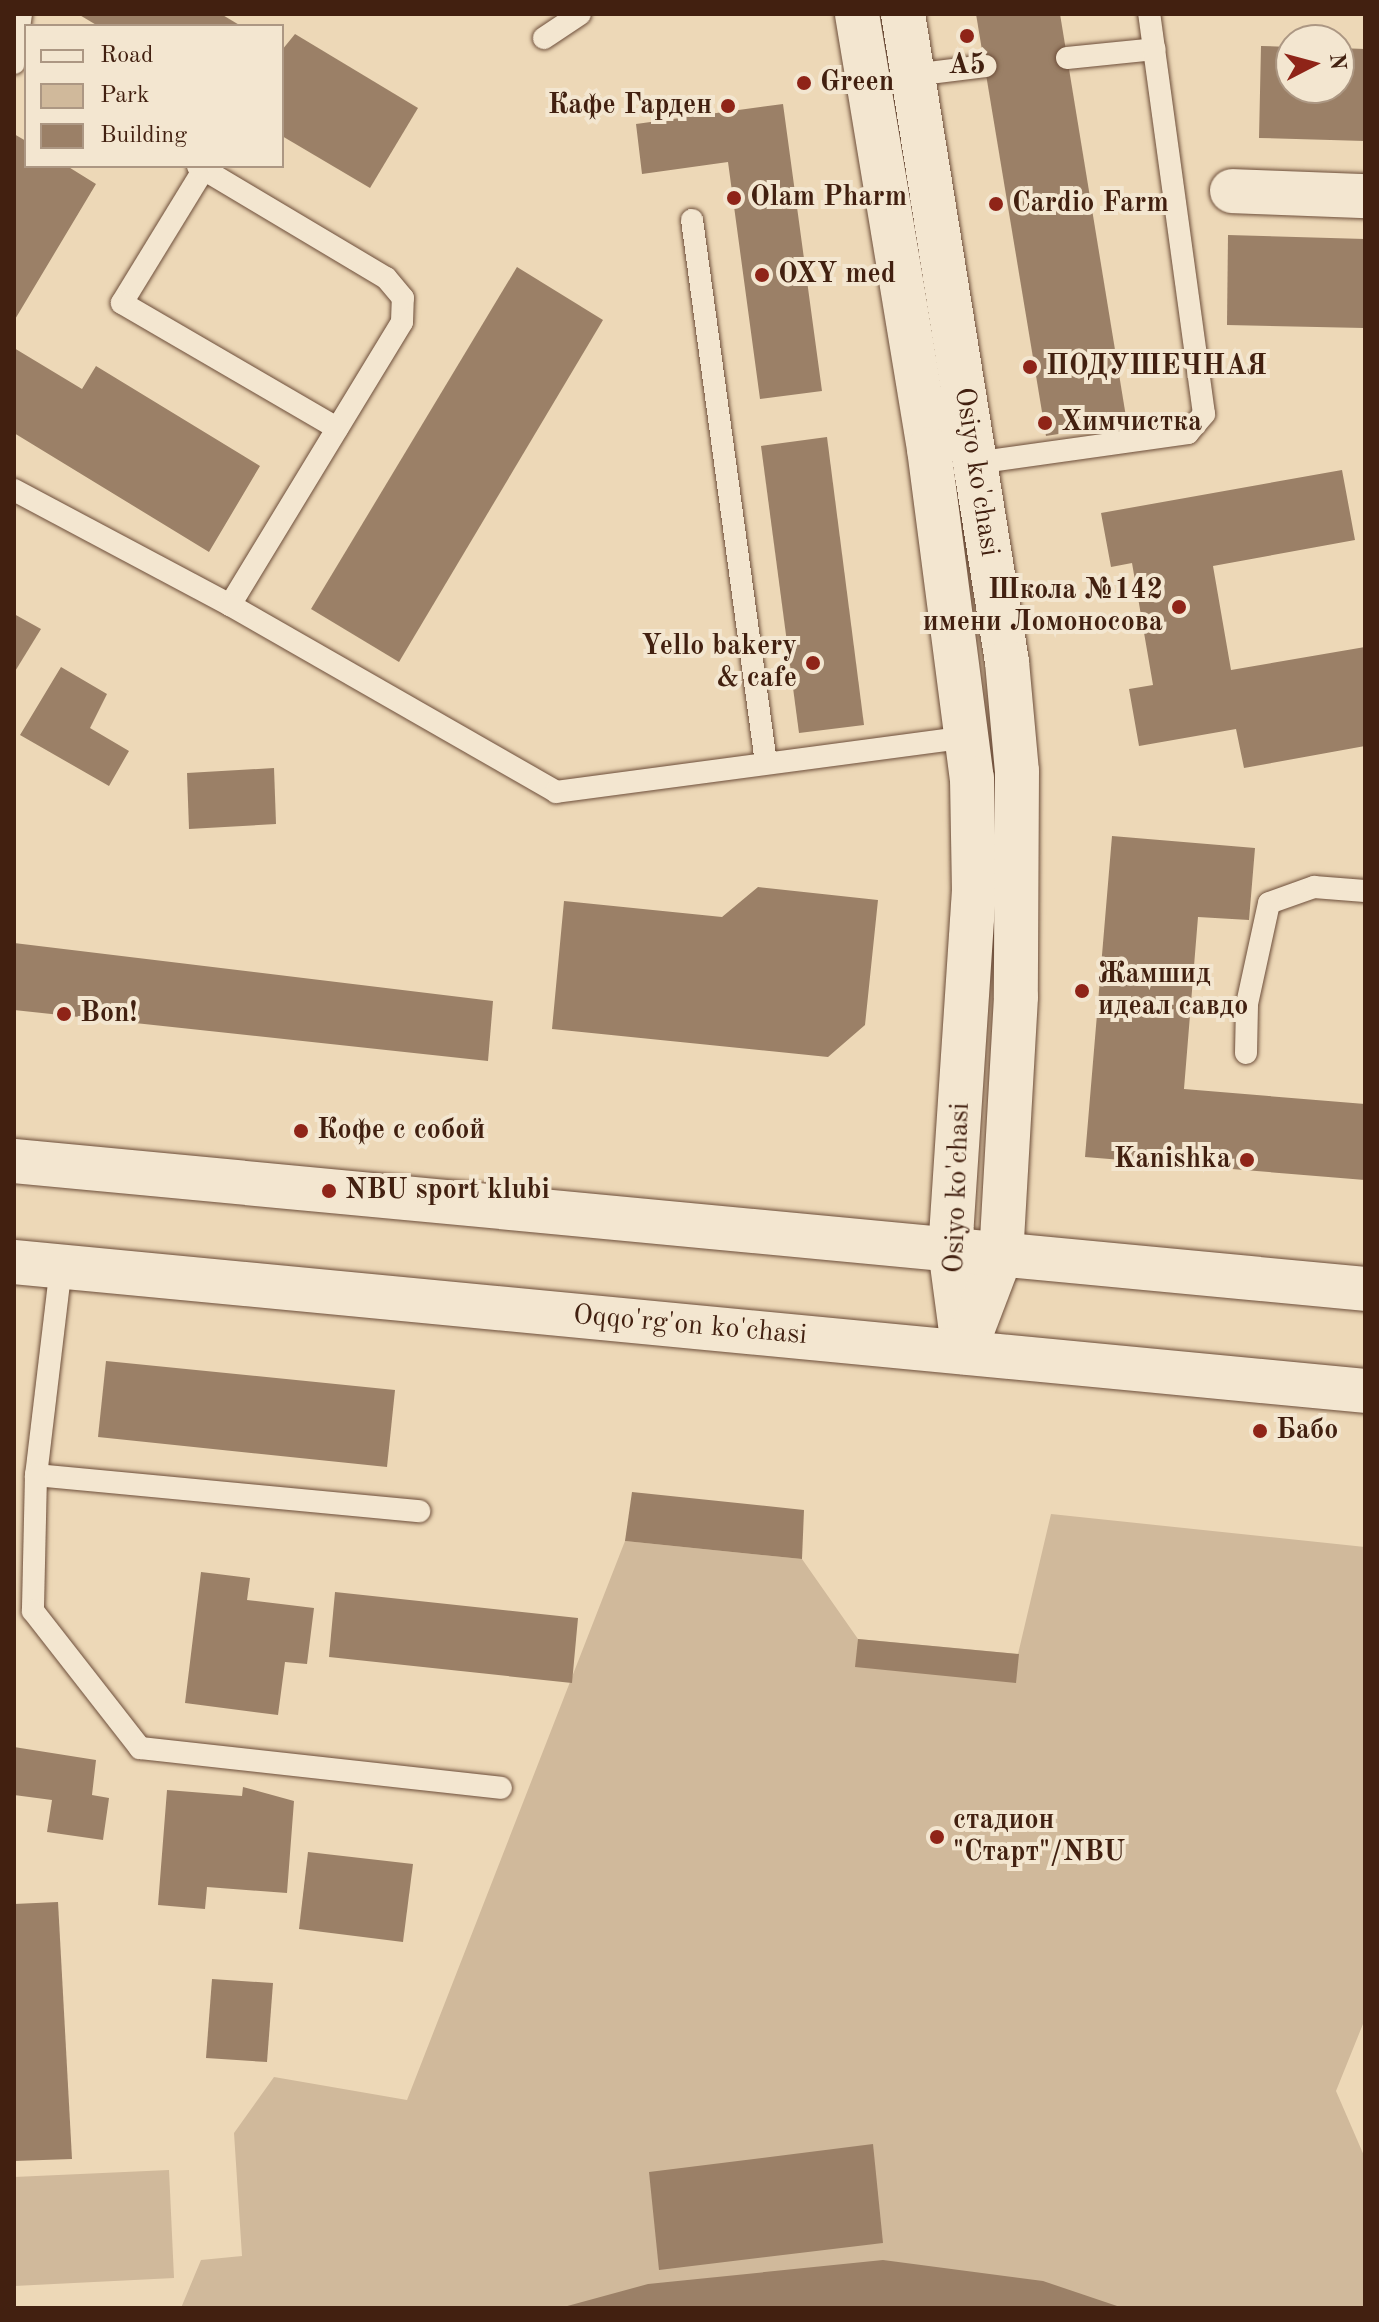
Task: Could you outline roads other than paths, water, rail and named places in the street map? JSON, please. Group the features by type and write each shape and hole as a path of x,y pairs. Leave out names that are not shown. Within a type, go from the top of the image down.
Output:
{"main road":[{"name":"Osiyo ko'chasi","path":"857,14 968,737 974,890 950,1249 964,1352"},
{"name":"Osiyo ko'chasi","path":"903,14 975,463 1017,771 1016,997 1001,1255 964,1352"},
{"path":"1232,191 1365,196"},
{"path":"14,1161 1365,1289"},
{"name":"Oqqo'rg'on ko'chasi","path":"14,1262 1365,1391"}],"lane":[{"path":"19,61 21,14"},
{"path":"544,38 580,14"},
{"path":"975,463 1188,433 1204,414 1149,14"},
{"path":"1067,58 1155,49"},
{"path":"913,75 985,66"},
{"path":"230,605 402,322 403,298 386,278 201,168 122,303 337,428"},
{"path":"692,220 766,763"},
{"path":"14,490 230,605 556,792 968,737"},
{"path":"1246,1053 1247,1004 1269,903 1314,887 1365,891"},
{"path":"61,1266 36,1475 33,1611 140,1748 501,1788"},
{"path":"36,1475 419,1511"}],"place":[{"name":"A5","path":"967,36"},
{"name":"Green","path":"804,83"},
{"name":"Кафе Гарден","path":"728,106"},
{"name":"Olam Pharm","path":"734,198"},
{"name":"Cardio Farm","path":"996,204"},
{"name":"OXY med","path":"762,275"},
{"name":"ПОДУШЕЧНАЯ","path":"1030,367"},
{"name":"Химчистка","path":"1045,423"},
{"name":"Школа №142 имени Ломоносова","path":"1179,607"},
{"name":"Yello bakery & cafe","path":"813,663"},
{"name":"Жамшид идеал савдо","path":"1082,991"},
{"name":"Bon!","path":"64,1014"},
{"name":"Кофе с собой","path":"301,1131"},
{"name":"Kanishka","path":"1247,1160"},
{"name":"NBU sport klubi","path":"329,1191"},
{"name":"Бабо","path":"1260,1431"},
{"name":"стадион \"Старт\"/NBU","path":"937,1837"}]}
